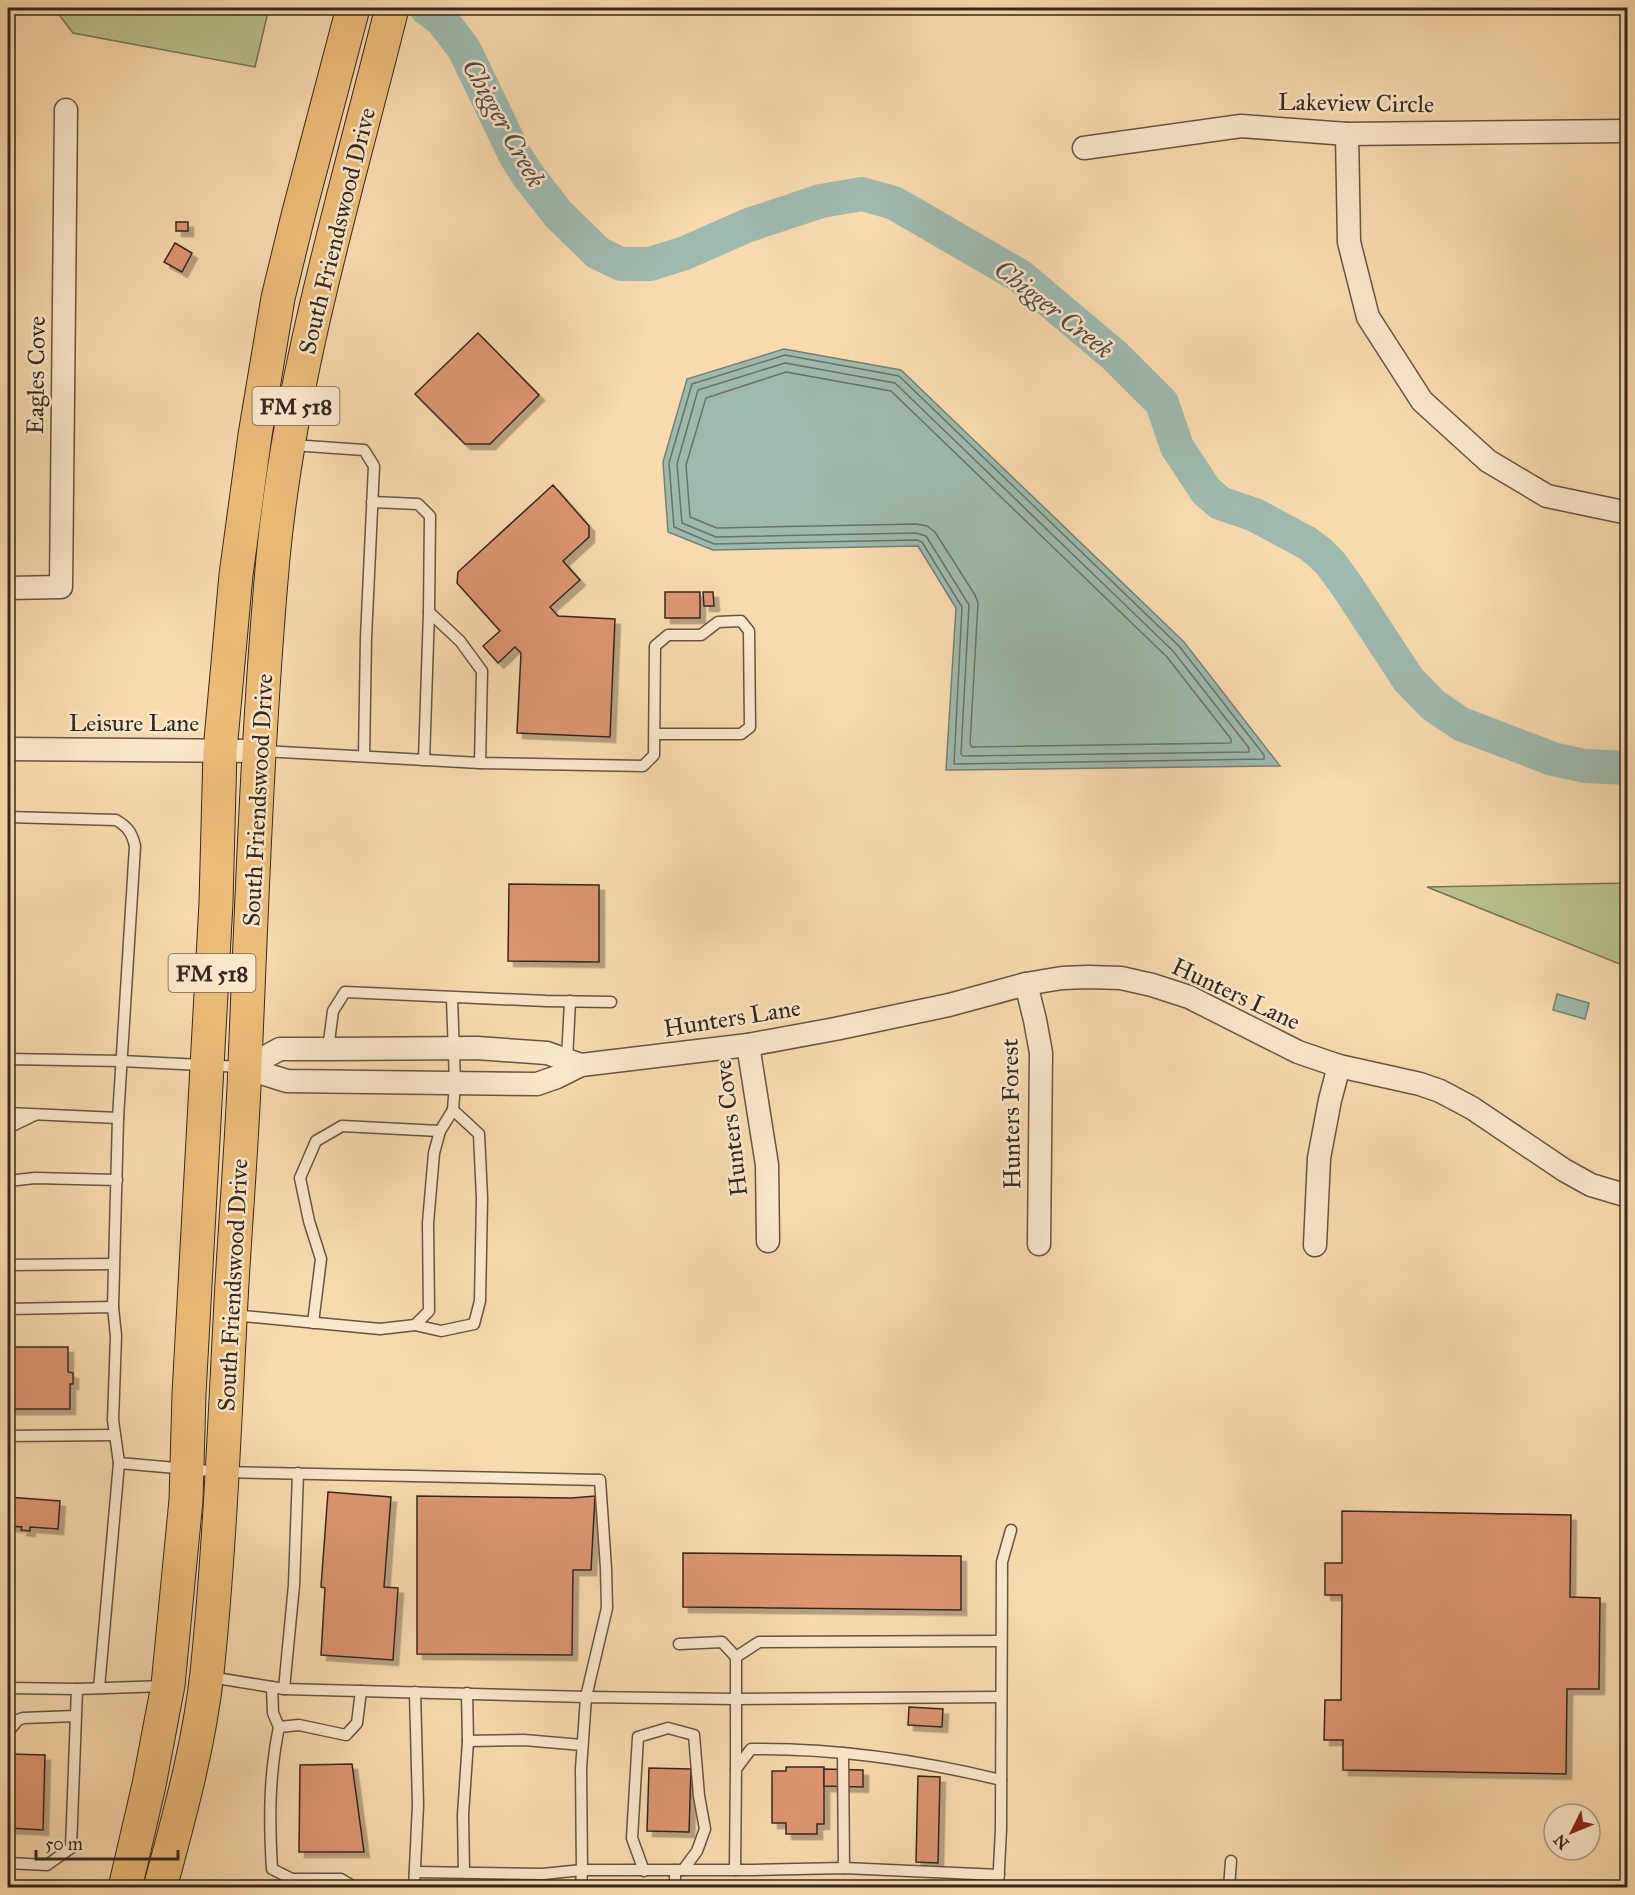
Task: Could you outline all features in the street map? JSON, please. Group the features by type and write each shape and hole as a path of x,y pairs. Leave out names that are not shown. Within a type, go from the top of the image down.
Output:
{"main road":[{"name":"South Friendswood Drive","path":"125,1887 149,1785 168,1685 186,1500 189,1394 208,1064 220,751 236,575 278,298 353,8"},
{"name":"South Friendswood Drive","path":"160,1887 187,1788 207,1676 222,1472 260,751 274,555 288,444 324,269 392,8"}],"street":[{"name":"Eagles Cove","path":"8,588 61,587 66,110"},
{"name":"Lakeview Circle","path":"1084,148 1241,126 1347,134 1628,131"},
{"path":"1347,134 1349,242 1368,316 1422,401 1488,461 1547,496 1628,513"},
{"name":"Leisure Lane","path":"8,749 260,751"},
{"name":"Hunters Lane","path":"245,1068 280,1049 477,1048 547,1053 574,1062 748,1045 938,1007 1026,984 1062,978 1122,978 1189,997 1298,1052 1340,1066 1420,1084 1440,1091 1472,1108 1582,1180 1628,1196"},
{"name":"Hunters Forest","path":"1026,984 1041,1053 1039,1244"},
{"name":"Hunters Cove","path":"748,1045 768,1165 768,1241"},
{"name":"Hunters Lane","path":"245,1068 286,1081 537,1084 557,1077 574,1062"},
{"path":"1315,1245 1319,1158 1330,1100 1340,1066"}],"lane":[{"path":"288,444 364,450 374,466 366,638 364,756"},
{"path":"372,502 418,504 430,516 424,760"},
{"path":"429,612 460,641 482,671 480,764"},
{"path":"260,751 480,764 643,766 654,755 655,646 668,635 701,635 717,622 741,621 749,630 750,727 741,734 655,734"},
{"path":"8,817 116,820 132,834 135,846 121,1061 113,1264 116,1336 113,1420 119,1463 99,1688"},
{"path":"328,1049 333,1011 345,992 452,998 611,1002"},
{"path":"415,1325 429,1311 428,1224 434,1153 440,1131 453,1110 455,1083 452,998"},
{"path":"570,1001 574,1062"},
{"path":"8,1059 208,1064 245,1068"},
{"path":"230,1315 380,1329 415,1325 441,1331 474,1324 480,1301 482,1198 479,1134 453,1110"},
{"path":"8,1113 118,1118"},
{"path":"8,1128 35,1115"},
{"path":"313,1323 321,1259 309,1221 300,1178 316,1141 342,1126 440,1131"},
{"path":"8,1181 35,1178 117,1180"},
{"path":"8,1265 113,1264"},
{"path":"8,1309 113,1307"},
{"path":"8,1436 115,1435"},
{"path":"119,1463 222,1472 600,1480 607,1608 586,1697 580,1769 581,1887"},
{"path":"284,1689 294,1585 298,1473"},
{"path":"999,1887 1002,1562 1011,1530"},
{"path":"736,1656 759,1642 1001,1641"},
{"path":"679,1644 722,1642 736,1656 735,1870"},
{"path":"207,1676 284,1689 586,1697 736,1699 1001,1696"},
{"path":"8,1688 77,1689 168,1685"},
{"path":"272,1687 273,1713 279,1727 272,1763 270,1834 272,1869 292,1880 341,1878 351,1887"},
{"path":"8,1863 47,1865 71,1848 77,1689"},
{"path":"279,1727 299,1725 346,1735 357,1723 361,1690"},
{"path":"414,1887 418,1805 415,1692"},
{"path":"464,1872 463,1815 468,1741 467,1693"},
{"path":"8,1732 18,1720 23,1718 76,1716"},
{"path":"644,1871 632,1838 638,1737 668,1728 694,1736 699,1796 705,1829 697,1851 679,1870 675,1887"},
{"path":"468,1741 524,1740 582,1745"},
{"path":"736,1769 751,1749 795,1748 898,1758 1001,1780"},
{"path":"843,1753 844,1868"},
{"path":"1229,1887 1231,1862"},
{"path":"415,1872 543,1874 582,1870 844,1868 999,1875"},
{"path":"1594,1887 1628,1887"}],"green space":[{"path":"54,8 269,8 255,67 73,33"},
{"path":"1627,883 1627,967 1427,887"}],"water":[{"path":"784,349 901,370 1184,642 1280,766 946,770 956,608 918,546 713,550 668,532 663,462 687,379"},
{"path":"1557,994 1589,1003 1585,1019 1553,1010"}],"building":[{"path":"176,222 188,222 188,231 176,231"},
{"path":"175,243 192,253 182,272 164,262"},
{"path":"478,333 539,395 490,444 465,444 415,394"},
{"path":"553,485 589,526 589,537 563,561 580,580 550,607 558,616 615,619 610,737 517,733 521,653 515,647 498,663 483,646 500,631 457,583 458,572"},
{"path":"665,592 700,592 700,618 665,618"},
{"path":"703,592 713,592 714,606 704,606"},
{"path":"509,884 599,885 599,962 508,961"},
{"path":"8,1347 68,1347 68,1372 73,1373 73,1384 70,1384 70,1409 8,1409"},
{"path":"328,1492 391,1497 384,1587 398,1588 393,1660 321,1655 325,1588 321,1587"},
{"path":"417,1496 571,1498 595,1496 591,1570 573,1570 572,1655 417,1654"},
{"path":"8,1497 60,1501 58,1529 30,1527 30,1531 21,1530 22,1527 8,1526"},
{"path":"1342,1511 1571,1515 1570,1597 1600,1598 1599,1689 1567,1689 1566,1774 1343,1770 1343,1740 1324,1740 1325,1700 1341,1700 1342,1595 1325,1595 1325,1563 1342,1563"},
{"path":"683,1553 961,1556 961,1610 683,1607"},
{"path":"909,1707 943,1709 942,1727 908,1725"},
{"path":"11,1754 45,1755 43,1830 8,1828"},
{"path":"352,1764 364,1852 299,1852 300,1765"},
{"path":"786,1767 824,1767 824,1824 817,1824 817,1834 786,1834 786,1823 772,1823 772,1771 786,1771"},
{"path":"649,1768 691,1769 689,1832 647,1831"},
{"path":"824,1769 863,1770 863,1787 824,1786"},
{"path":"918,1776 940,1777 938,1863 916,1862"}],"waterway":[{"name":"Chigger Creek","path":"426,8 441,19 464,49 515,155 527,174 558,214 598,253 621,264 650,264 685,253 746,226 821,201 862,194 894,203 1020,276 1115,356 1162,403 1177,447 1206,491 1220,503 1255,515 1319,552 1347,586 1408,679 1433,705 1461,724 1553,759 1585,766 1628,768"}]}
